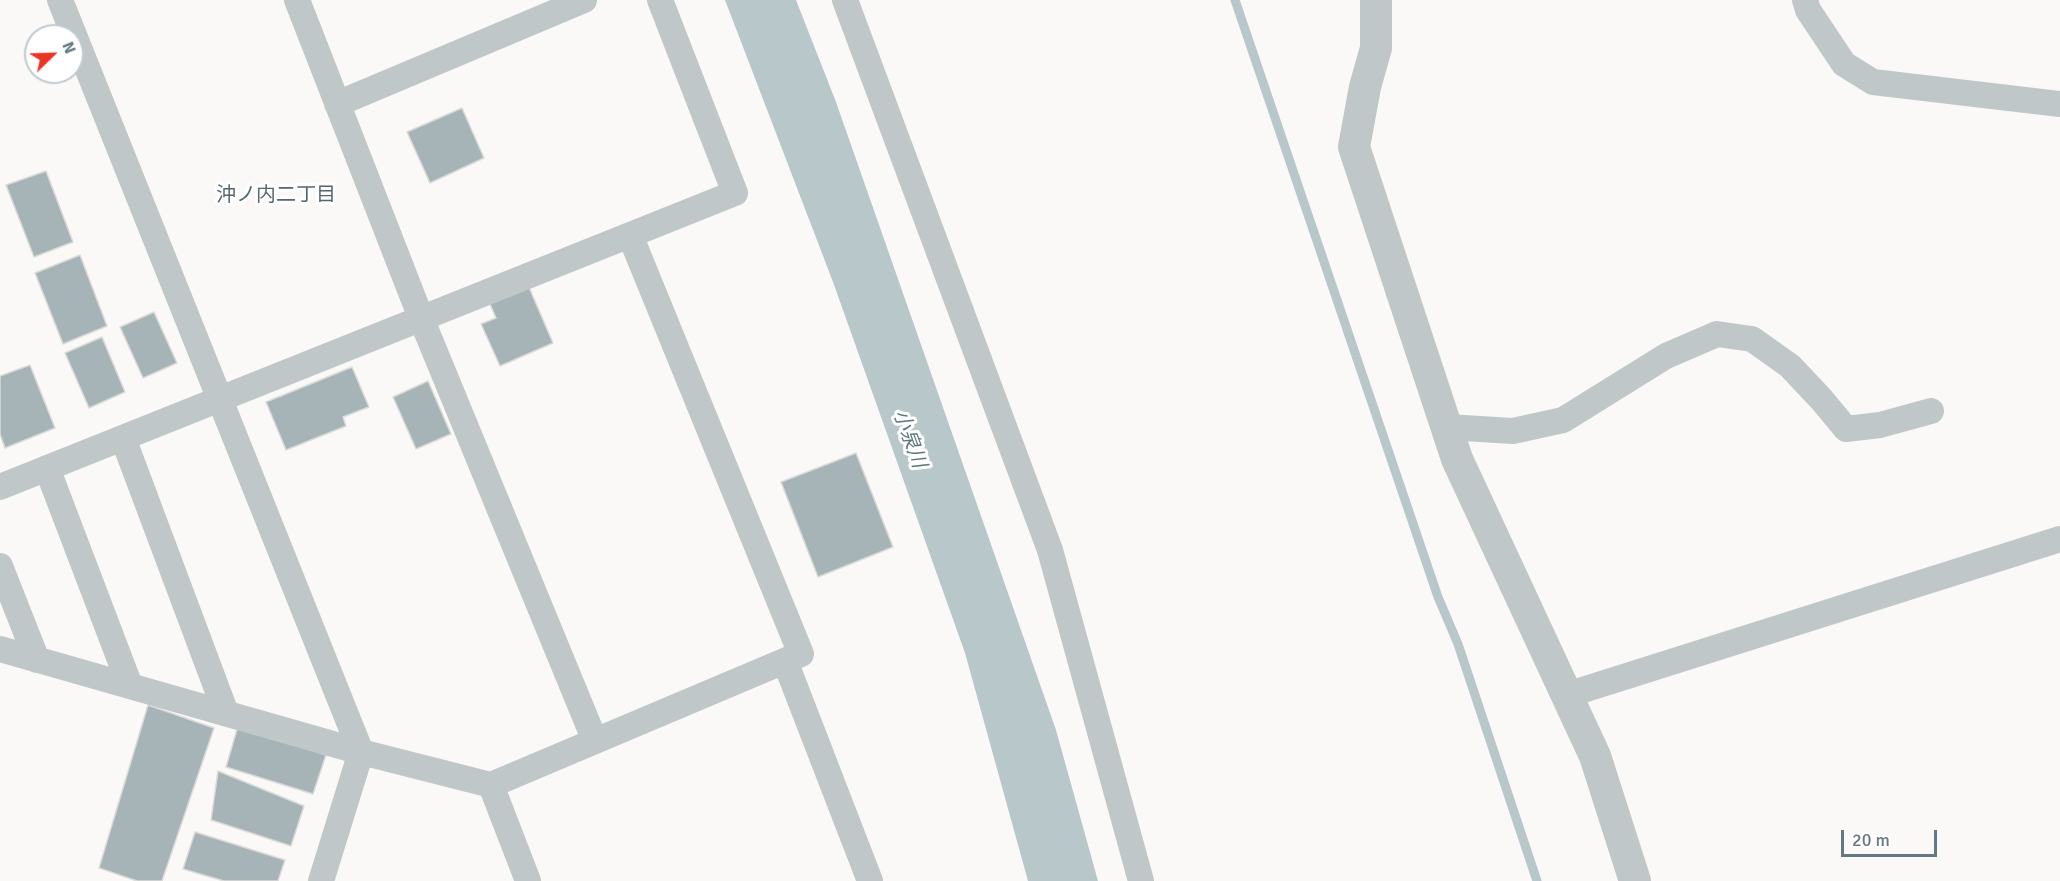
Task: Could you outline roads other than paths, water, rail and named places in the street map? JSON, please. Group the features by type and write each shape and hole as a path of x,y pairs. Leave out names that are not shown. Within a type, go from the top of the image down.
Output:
{"street":[{"path":"60,0 361,752 321,881"},
{"path":"297,0 421,318 595,741"},
{"path":"337,104 584,0"},
{"path":"0,487 735,193 660,0"},
{"path":"845,0 1050,550 1141,881"},
{"path":"1376,0 1376,48 1365,87 1354,147 1457,459 1595,756 1635,881"},
{"path":"1805,0 1808,10 1844,64 1873,82 2060,104"},
{"path":"0,649 361,752 491,785 801,654 630,235"},
{"path":"1447,427 1513,431 1563,420 1666,356 1717,334 1752,339 1790,366 1846,429 1880,425 1931,411"},
{"path":"123,438 226,713"},
{"path":"47,468 130,686"},
{"path":"1567,695 2060,539"},
{"path":"0,566 37,660"},
{"path":"785,661 870,881"},
{"path":"491,785 528,881"}],"water":[{"name":"小泉川","path":"725,0 796,0 836,102 1056,730 1098,881 1028,881 965,653 833,282"}],"waterway":[{"path":"1235,0 1438,597 1458,644 1537,881"}],"district":[{"name":"沖ノ内二丁目","path":"276,196"}]}
